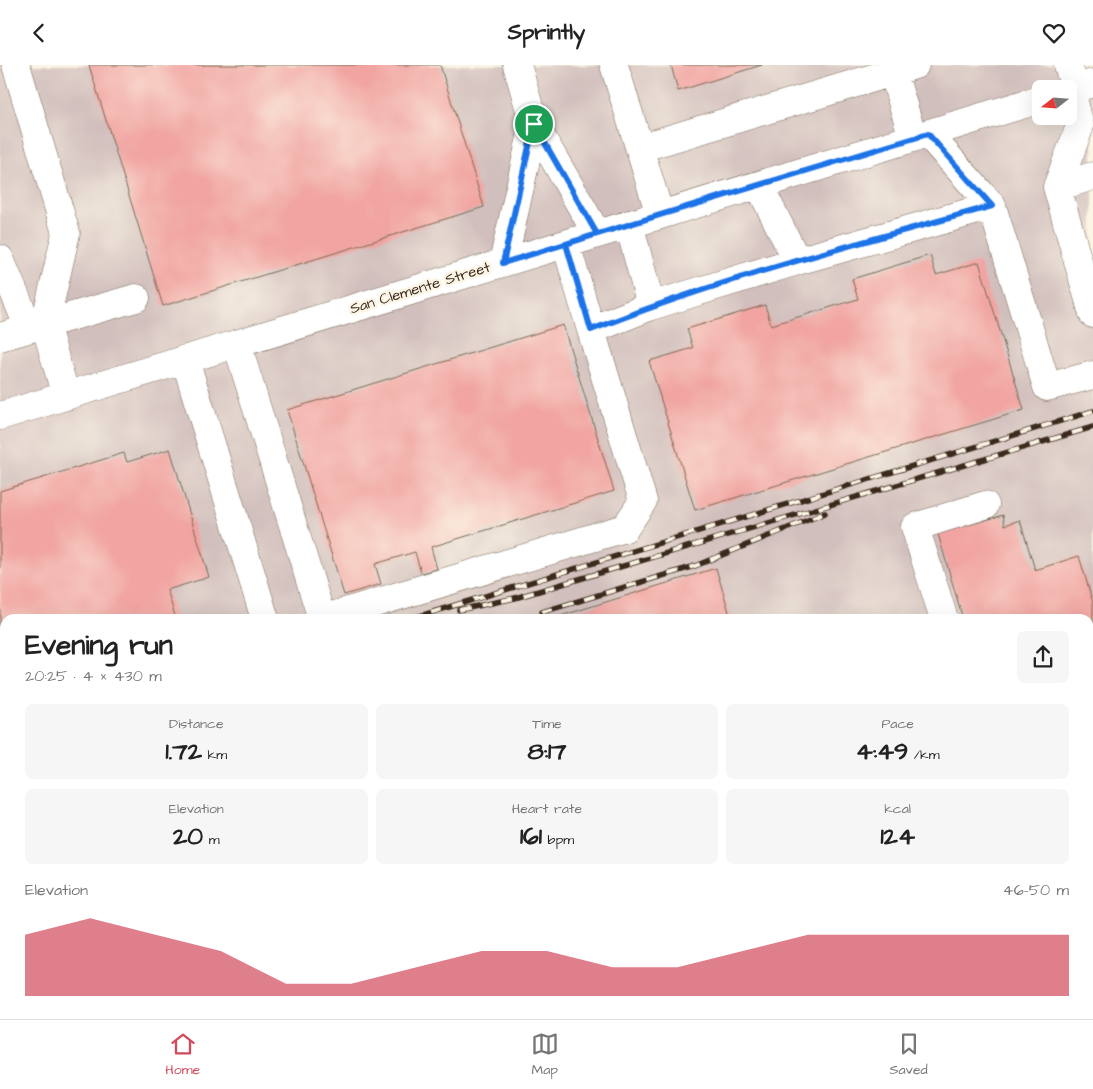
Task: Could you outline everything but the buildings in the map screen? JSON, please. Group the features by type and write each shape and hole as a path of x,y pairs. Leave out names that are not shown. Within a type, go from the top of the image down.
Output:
{"street":[{"path":"16,65 66,233 37,326"},
{"path":"517,65 534,124 597,234"},
{"path":"614,65 660,215"},
{"path":"640,148 899,67 920,136 992,206 1047,387 1093,375"},
{"name":"San Clemente Street","path":"0,416 1032,102"},
{"path":"1078,109 1080,126 1057,187 1093,314"},
{"path":"503,263 534,124"},
{"path":"1057,187 1093,177"},
{"path":"759,185 797,261"},
{"path":"591,330 651,306 797,261 992,206"},
{"path":"629,224 651,306"},
{"path":"339,614 625,528 644,501 566,244"},
{"path":"0,259 37,326 66,396"},
{"path":"0,337 136,298"},
{"path":"237,344 320,614"},
{"path":"185,359 263,614"},
{"path":"942,614 915,527 985,505"}],"shaded area":[{"path":"0,65 1093,65 1093,614 0,614"}],"railway":[{"path":"426,614 1093,411"},
{"path":"459,610 515,598 1093,427"},
{"path":"542,612 695,566 825,513"}],"route":[{"path":"534,124 503,263 566,244 629,224 928,134 992,206 797,261 651,306 591,330 566,244 597,234 534,124"}]}
